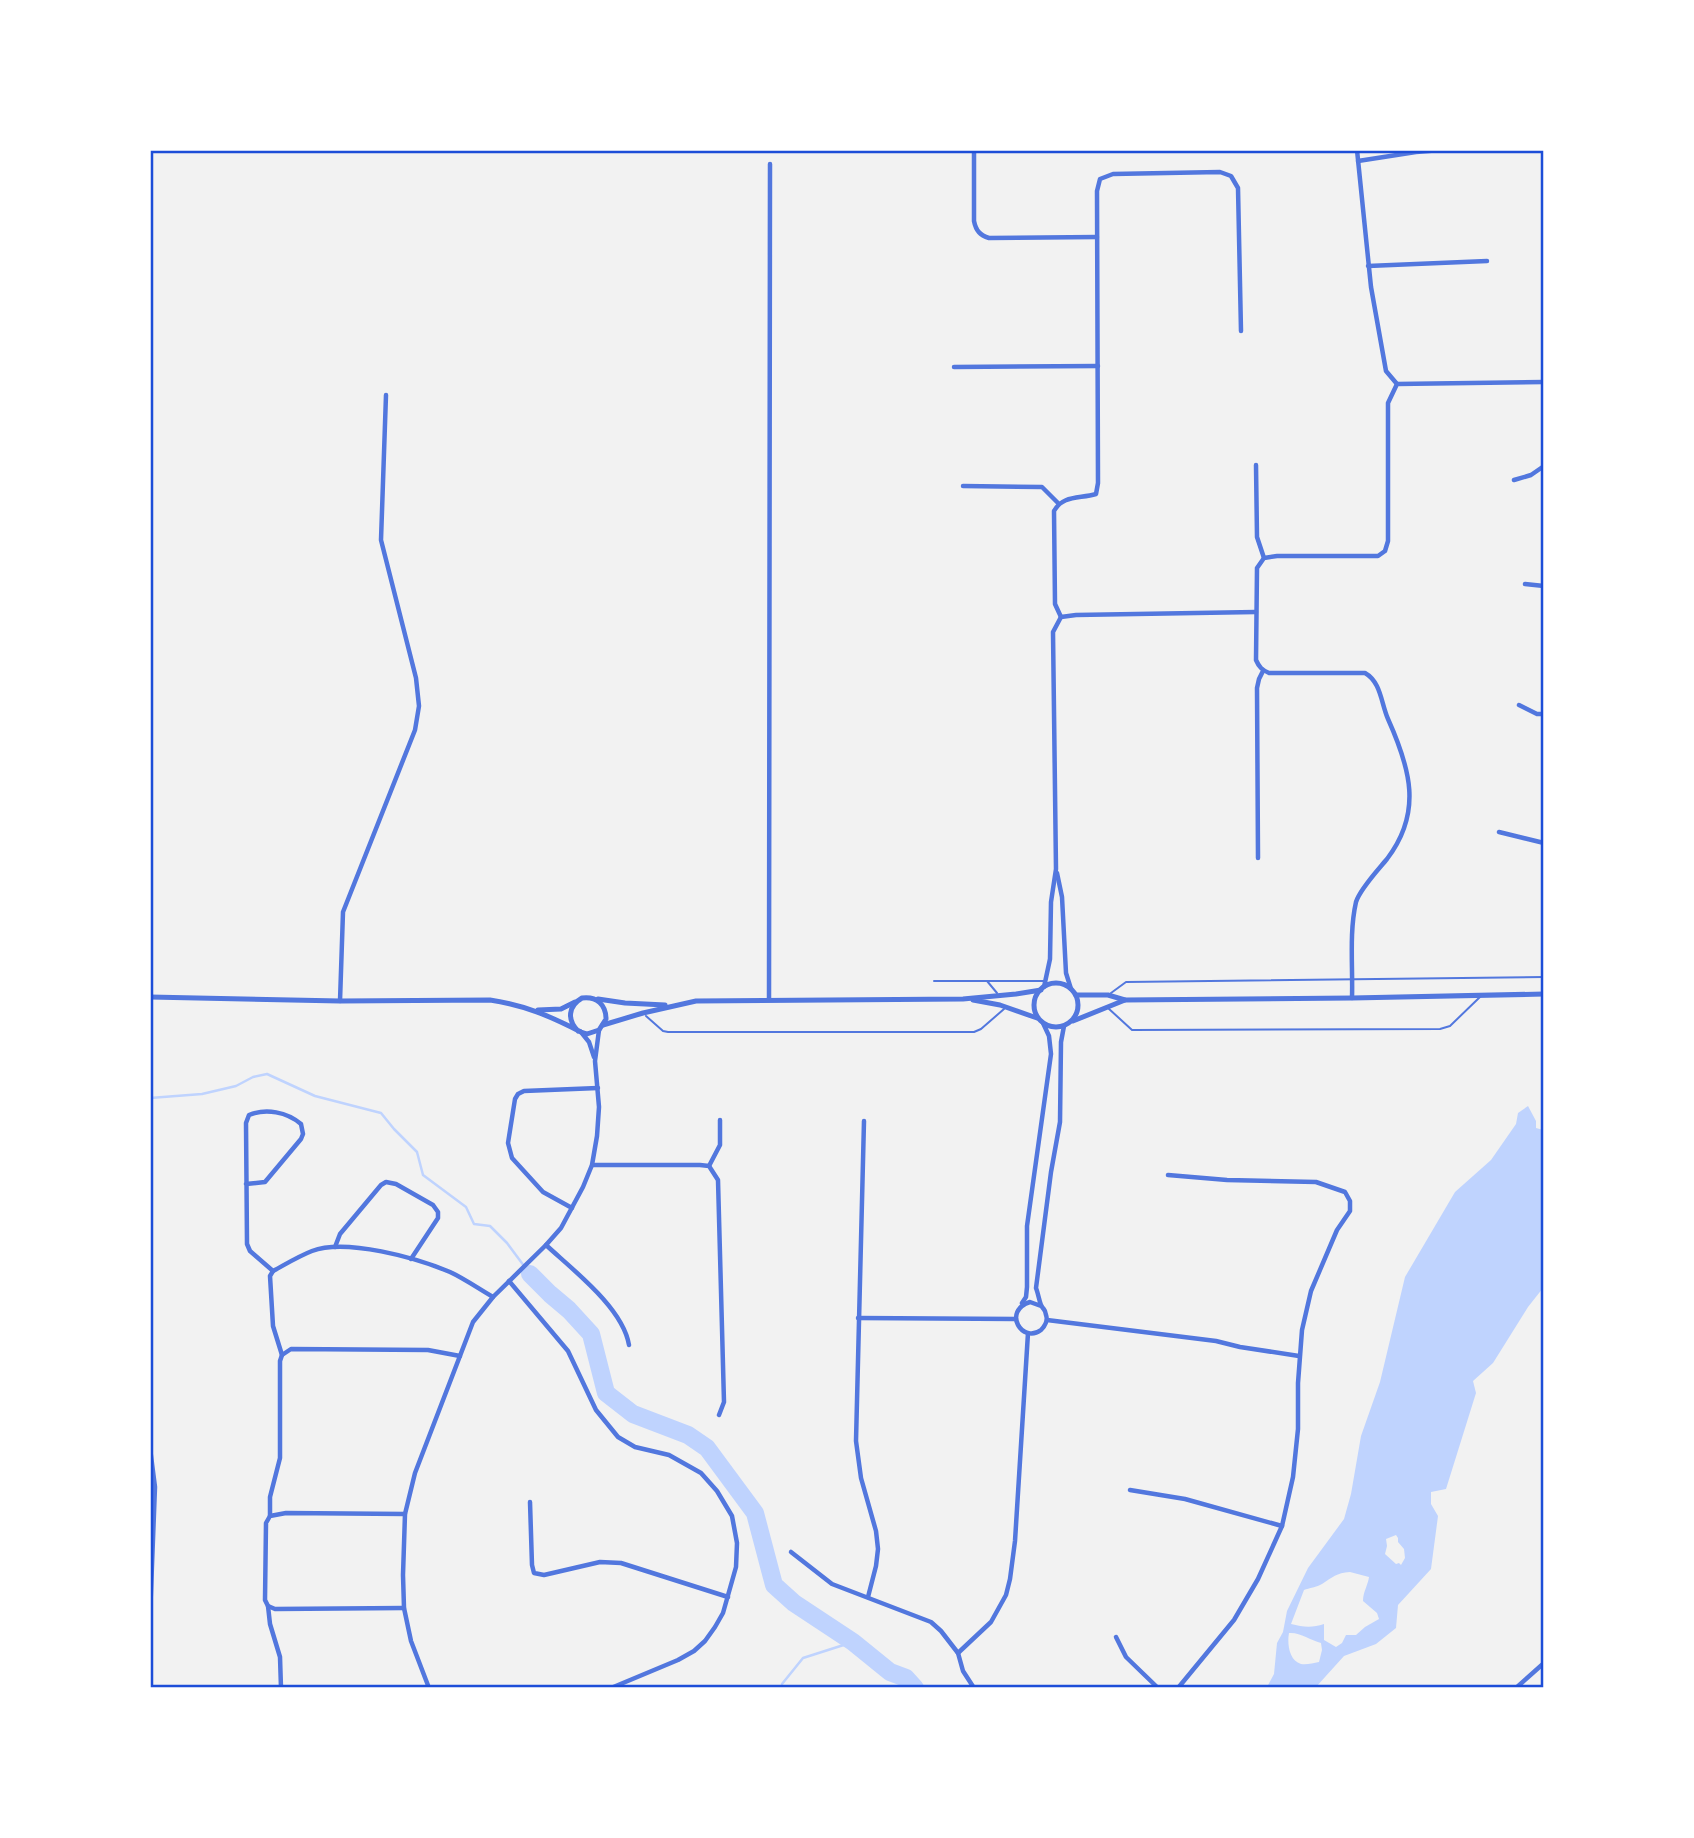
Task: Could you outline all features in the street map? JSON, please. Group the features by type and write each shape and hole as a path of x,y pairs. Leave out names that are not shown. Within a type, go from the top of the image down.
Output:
{"street":[{"path":"974,150 974,221 976,230 982,236 1097,237"},
{"path":"1357,150 1371,287 1386,371 1397,384"},
{"path":"1359,162 1441,150"},
{"path":"769,164 769,1000"},
{"path":"1061,617 1055,604 1054,511 1058,503 1070,498 1096,494 1098,483 1097,191 1100,179 1113,174 1220,172 1231,176 1238,188 1241,331"},
{"path":"1368,266 1488,261"},
{"path":"954,367 1098,366"},
{"path":"1397,384 1544,383"},
{"path":"1352,998 1353,922 1357,898 1398,844 1409,816 1409,777 1402,751 1373,677 1365,673 1269,673 1258,667 1256,568 1264,558 1277,556 1378,556 1385,551 1388,541 1388,403 1397,384"},
{"path":"340,1001 343,912 415,730 419,706 416,678 381,540 386,395"},
{"path":"1256,465 1257,537 1264,558"},
{"path":"1514,480 1531,475 1544,466"},
{"path":"963,486 1042,487 1058,503"},
{"path":"1525,584 1544,586"},
{"path":"1061,617 1256,612"},
{"path":"1061,617 1053,632 1056,869 1051,902 1050,959 1034,1007 1049,1036 1051,1054 1027,1226 1026,1297 1016,1314 1019,1328 1028,1333 1043,1328 1047,1315 1041,1306 1037,1288 1060,1122 1061,1042 1064,1026"},
{"path":"1258,858 1257,688 1263,671"},
{"path":"1519,705 1537,714 1544,714"},
{"path":"1499,832 1544,843"},
{"path":"1056,869 1062,897 1066,973 1076,995 1078,1008 1073,1021"},
{"path":"150,997 340,1001 490,1000 513,1003 534,1010 587,1034 643,1013 696,1001 963,999 999,996 1058,983 1071,989"},
{"path":"1076,995 1108,995 1125,1000 1544,994"},
{"path":"534,1010 561,1009 589,997 625,1003 673,1006"},
{"path":"595,998 604,1007 606,1019 601,1028 595,1061"},
{"path":"963,999 1008,1007 1053,1027 1064,1026 1125,1000"},
{"path":"429,1688 411,1641 404,1608 405,1514 415,1473 473,1322 493,1297 561,1228 592,1165 598,1130 598,1088 595,1061 589,1042 570,1020 570,1013 577,1001"},
{"path":"572,1208 543,1192 512,1158 508,1143 515,1099 524,1091 598,1088"},
{"path":"246,1184 265,1182 301,1139 303,1128 298,1121 271,1111 258,1111 248,1115 246,1123 246,1184 247,1244 250,1251 273,1270"},
{"path":"709,1166 720,1145 720,1120"},
{"path":"864,1121 856,1441 861,1478 876,1531 876,1566 868,1597"},
{"path":"592,1165 709,1166"},
{"path":"709,1166 718,1180 724,1402 719,1415"},
{"path":"1168,1175 1227,1180 1316,1182 1345,1192 1350,1201 1350,1212 1337,1230 1311,1291 1301,1330 1295,1465 1282,1526 1258,1579 1234,1620 1178,1688"},
{"path":"335,1247 340,1234 386,1182 396,1184 433,1205 438,1212 438,1218 411,1259"},
{"path":"547,1245 602,1297 628,1335 629,1345"},
{"path":"281,1688 280,1657 265,1600 266,1523 270,1516 270,1497 280,1458 282,1355 273,1326 270,1276 273,1270 313,1250 335,1247 375,1250 451,1272 493,1297"},
{"path":"509,1281 568,1351 596,1410 618,1437 635,1447 668,1455 701,1473 717,1491 732,1516 737,1543 736,1567 723,1613 715,1627 694,1651 611,1688"},
{"path":"1020,1307 1030,1302 1041,1306"},
{"path":"858,1318 1016,1319"},
{"path":"1046,1320 1216,1341 1299,1356"},
{"path":"958,1653 991,1622 1006,1595 1010,1579 1015,1541 1028,1333"},
{"path":"282,1355 291,1349 428,1350 460,1356"},
{"path":"150,1448 155,1487 150,1617"},
{"path":"1130,1490 1185,1499 1282,1526"},
{"path":"530,1502 531,1565 534,1573 544,1575 600,1562 621,1563 728,1597"},
{"path":"270,1516 286,1513 405,1514"},
{"path":"791,1552 832,1584 931,1622 958,1653 963,1671 974,1688"},
{"path":"268,1606 275,1609 404,1608"},
{"path":"1116,1637 1126,1657 1158,1688"},
{"path":"1516,1688 1544,1663"}],"lane":[{"path":"1108,995 1126,982 1544,977"},
{"path":"987,980 999,996"},
{"path":"934,981 987,980 1043,986"},
{"path":"1107,1007 1132,1030 1440,1029 1450,1026 1481,996"},
{"path":"643,1013 663,1031 668,1032 974,1032 1008,1007"}],"water":[{"path":"1528,1106 1536,1121 1536,1128 1543,1130 1543,1288 1493,1363 1473,1381 1476,1393 1446,1489 1431,1492 1431,1504 1438,1516 1431,1569 1398,1605 1396,1628 1376,1644 1344,1656 1316,1687 1267,1687 1274,1674 1277,1643 1283,1632 1287,1611 1308,1568 1344,1519 1361,1436 1380,1382 1405,1277 1455,1192 1491,1160 1516,1124 1518,1113","holes":["1396,1535 1404,1549 1405,1558 1401,1565 1385,1554 1386,1539","1345,1573 1369,1577 1363,1601 1377,1613 1379,1619 1356,1635 1346,1635 1336,1647 1324,1640 1324,1624 1307,1627 1291,1624 1304,1590","1289,1633 1321,1643 1319,1662 1297,1662 1289,1646"]}],"waterway":[{"path":"150,1098 202,1094 236,1086 253,1077 267,1074 315,1096 381,1113 417,1152 423,1175 466,1207 474,1224 490,1226 507,1243 530,1274"},
{"path":"530,1274 591,1334 606,1393 633,1414 688,1435 707,1448 755,1513 774,1585 794,1603 853,1642 890,1672 906,1678 915,1688"},
{"path":"782,1684 803,1658 853,1642"}]}
